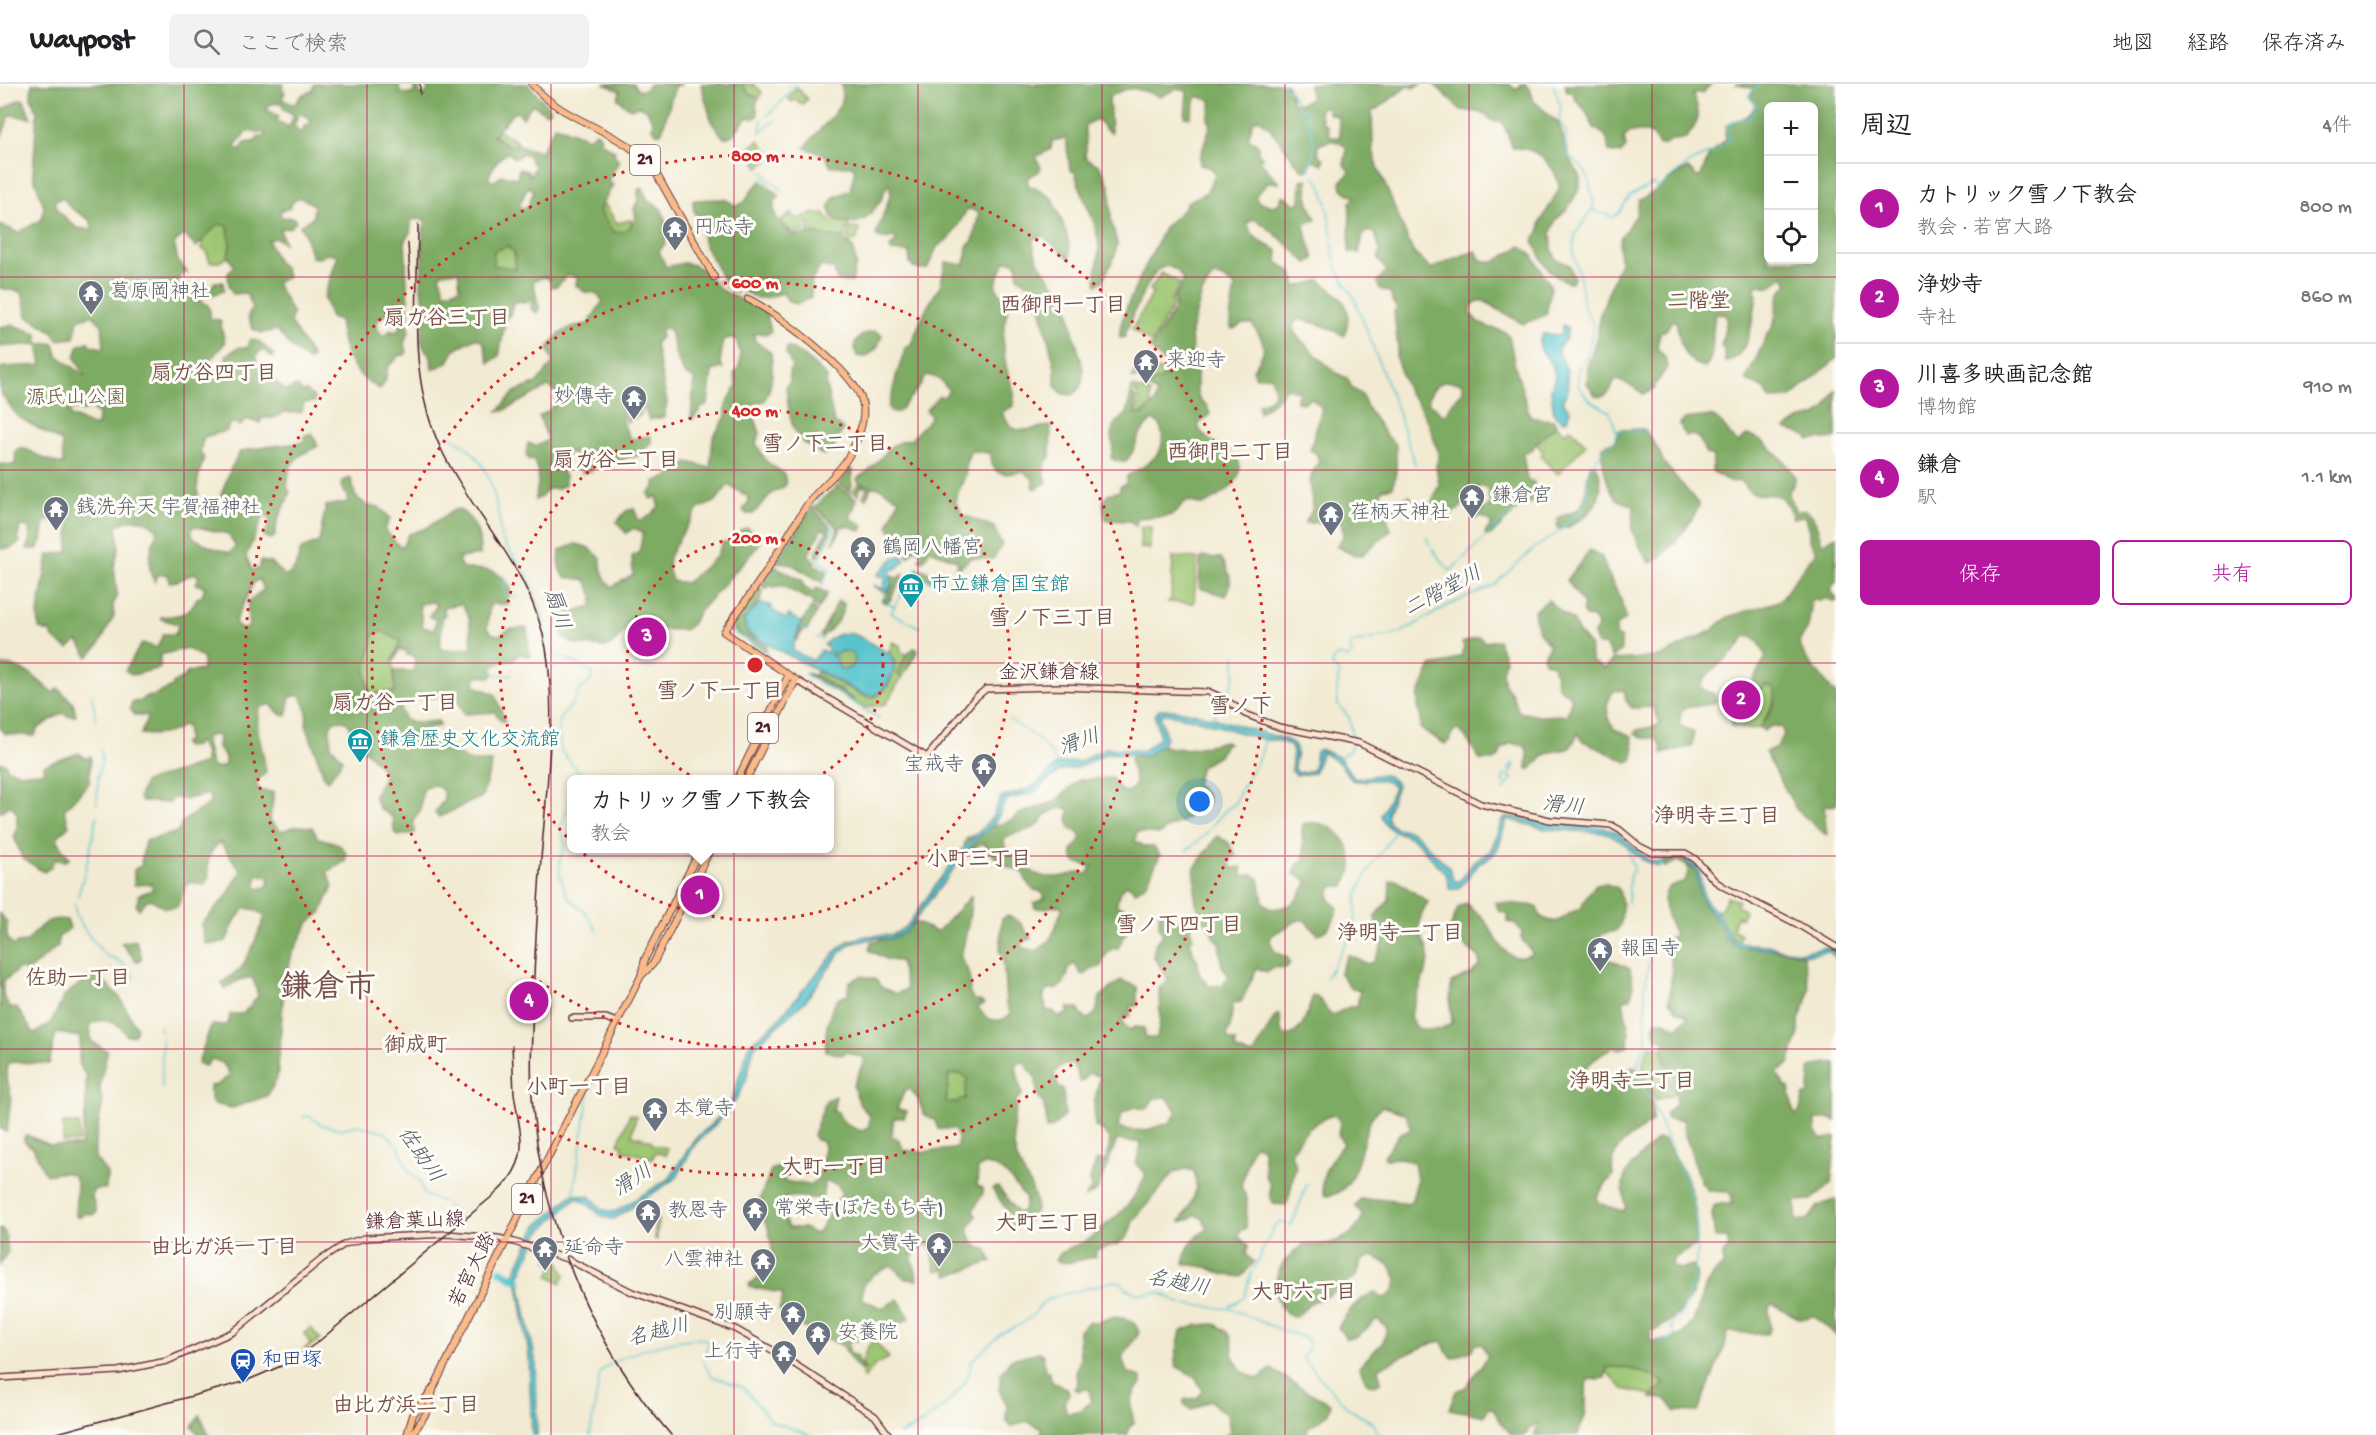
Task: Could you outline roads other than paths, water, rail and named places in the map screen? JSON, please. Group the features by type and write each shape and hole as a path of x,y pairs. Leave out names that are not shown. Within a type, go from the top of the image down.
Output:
{"main road":[{"name":"21","path":"532,84 555,107 622,142 646,160 714,278"},
{"path":"748,299 765,307 852,380 860,393 863,406 858,436 844,464 808,503 724,632 796,680"},
{"name":"21","path":"739,775 789,676"},
{"name":"21","path":"748,775 796,680"},
{"name":"金沢鎌倉線","path":"796,680 927,757 981,692 997,688 1209,692 1225,699 1256,719 1294,731 1359,743 1481,804 1550,820 1611,825 1639,846 1653,853 1676,851 1685,853 1695,859 1715,881 1724,887 1797,924 1836,947"},
{"name":"若宮大路","path":"407,1435 413,1415 434,1387 538,1176 641,976 645,962 699,853"},
{"name":"若宮大路","path":"641,976 652,966 709,853"},
{"path":"645,962 652,966"},
{"path":"572,1018 606,1018 616,1022"},
{"name":"鎌倉葉山線","path":"0,1378 118,1371 171,1360 233,1332 338,1248 356,1240 440,1234 508,1240 578,1264 632,1292 726,1326 752,1338 875,1416 889,1435"},
{"name":"若宮大路","path":"412,1435 428,1410 434,1387"}],"water":[{"path":"1563,325 1568,328 1565,340 1557,349 1567,370 1568,390 1562,401 1570,410 1567,420 1563,421 1554,414 1551,389 1555,377 1553,366 1541,350 1539,343 1543,334 1561,335"},
{"path":"902,555 905,560 897,568 890,570 892,583 889,590 883,592 873,585 883,589 886,577 877,575 894,558"},
{"path":"761,603 772,606 771,609 786,619 789,615 801,622 792,650 813,661 821,650 828,653 829,650 824,645 832,637 849,633 865,639 888,653 889,651 894,664 892,676 885,687 874,696 862,694 752,636 747,632 744,621","holes":["841,651 854,655 855,662 850,668 842,670 836,658 831,655 833,652 836,654"]},
{"path":"1159,709 1207,716 1285,739 1296,748 1294,768 1298,773 1313,770 1316,752 1320,749 1339,757 1355,779 1379,775 1389,777 1397,785 1387,814 1388,822 1394,827 1416,834 1449,868 1454,881 1460,881 1473,863 1491,850 1506,816 1554,824 1606,828 1618,833 1650,861 1659,862 1667,856 1684,857 1692,861 1699,869 1704,898 1718,914 1731,938 1747,944 1768,945 1800,952 1826,947 1836,951 1836,958 1829,951 1803,955 1791,951 1739,946 1726,938 1720,924 1700,897 1697,873 1694,868 1683,859 1678,858 1671,858 1659,867 1643,860 1622,842 1606,833 1546,829 1507,819 1494,854 1477,865 1457,889 1450,889 1446,874 1417,842 1389,828 1385,823 1381,816 1394,787 1389,783 1379,780 1352,780 1340,764 1322,752 1314,773 1296,775 1291,770 1293,751 1290,745 1164,713 1160,717 1166,736 1164,741 1145,756 1108,753 1077,768 1061,770 1033,793 1006,800 995,823 975,841 906,932 890,939 876,938 850,944 839,954 805,1001 754,1047 746,1080 735,1101 724,1116 695,1144 676,1178 614,1219 603,1216 576,1198 539,1233 519,1277 536,1364 537,1435 532,1435 529,1356 518,1283 514,1274 536,1227 573,1194 591,1197 603,1210 615,1212 670,1178 693,1141 723,1113 732,1099 750,1044 774,1024 838,949 848,941 866,936 893,935 907,926 957,855 992,818 1001,797 1027,790 1058,764 1081,761 1106,748 1142,751 1160,738 1155,716"}],"waterway":[{"path":"779,104 796,84"},
{"path":"1281,84 1291,92 1299,108 1306,110 1315,146 1309,171"},
{"path":"1553,84 1561,107 1559,121 1566,132 1567,155 1581,166 1588,177 1593,208"},
{"name":"二階堂川","path":"1593,210 1613,217 1618,214 1630,196 1653,184 1658,188 1692,161 1716,151 1728,141 1727,125 1736,120 1750,118 1757,106 1750,98 1750,93 1761,84"},
{"path":"767,116 778,105"},
{"path":"760,131 762,120"},
{"path":"760,132 775,120"},
{"path":"745,151 751,158 763,150"},
{"path":"760,169 754,161 765,153"},
{"path":"658,159 666,165"},
{"path":"763,172 783,191"},
{"path":"762,177 770,184"},
{"path":"1314,177 1320,182 1327,203"},
{"path":"1327,206 1332,238"},
{"name":"二階堂川","path":"1353,739 1349,717 1338,705 1339,673 1331,666 1333,660 1338,655 1348,658 1352,655 1350,646 1352,643 1400,633 1449,605 1493,586 1535,548 1561,530 1573,515 1581,513 1594,465 1604,449 1615,440 1616,431 1610,412 1588,399 1578,385 1578,371 1586,358 1594,326 1584,306 1573,252 1575,235 1592,209"},
{"path":"1332,242 1335,262"},
{"path":"1336,265 1356,302 1398,412 1415,465"},
{"name":"二階堂川","path":"1617,431 1647,431"},
{"name":"扇川","path":"448,435 470,450 489,479 499,517 501,537 531,583 554,655 576,663 593,674 592,679 579,691 574,702 561,717 558,728 561,751 579,772 579,775"},
{"path":"812,504 845,469"},
{"path":"776,561 810,507"},
{"path":"1432,549 1450,571 1505,519 1521,508"},
{"path":"822,585 830,568 818,562 834,529 828,523"},
{"path":"1426,537 1430,545"},
{"path":"766,577 774,565"},
{"path":"504,577 506,597 518,596"},
{"path":"921,628 891,613 907,584 917,582 922,578 935,583"},
{"path":"884,592 887,602 894,607"},
{"path":"744,609 733,624 732,631 770,655"},
{"path":"801,628 805,630"},
{"path":"817,638 823,640"},
{"path":"1230,690 1235,675 1235,655"},
{"path":"489,674 512,675"},
{"path":"805,674 879,718"},
{"path":"92,694 96,721"},
{"path":"1214,718 1217,699"},
{"name":"滑川","path":"1009,719 1043,744 1057,765"},
{"path":"1186,851 1204,836 1226,810 1235,804 1256,764 1265,738"},
{"name":"二階堂川","path":"1339,757 1349,751 1352,744"},
{"path":"97,804 101,750"},
{"path":"1509,771 1512,763"},
{"path":"1511,774 1515,764"},
{"path":"1503,784 1505,782 1502,780 1507,775"},
{"path":"1504,790 1512,778 1509,776"},
{"name":"扇川","path":"567,809 560,828 565,844 560,861 560,876 568,897 586,913 597,930"},
{"path":"78,896 97,816"},
{"path":"1326,978 1355,927 1357,896 1360,888 1369,870 1394,833"},
{"path":"1627,846 1634,870 1630,874 1628,903"},
{"path":"75,904 77,916 91,938 106,955 123,964 134,978"},
{"path":"1600,948 1606,946"},
{"path":"1649,961 1645,987 1646,1044 1639,1059 1638,1075 1652,1100 1689,1189 1697,1234 1693,1282 1683,1311 1671,1325 1675,1336 1660,1344"},
{"path":"159,1026 160,1031"},
{"path":"162,1037 162,1088"},
{"path":"573,1196 589,1093"},
{"name":"佐助川","path":"304,1117 309,1116 322,1125 341,1129 357,1125 385,1132 399,1147 409,1171 420,1182 423,1194 442,1202"},
{"path":"1231,1307 1245,1296 1250,1276 1274,1227 1280,1222 1290,1225 1293,1222 1307,1184"},
{"name":"佐助川","path":"446,1204 460,1220"},
{"path":"501,1271 518,1280"},
{"name":"名越川","path":"899,1435 921,1423 944,1406 963,1384 969,1373 971,1362 1002,1333 1022,1324 1035,1313 1043,1302 1115,1281 1121,1282 1127,1289 1139,1294 1161,1293 1181,1304 1231,1309 1308,1339 1309,1348 1302,1357 1303,1359 1349,1409 1373,1423 1379,1435"},
{"name":"名越川","path":"590,1435 600,1373 619,1359 651,1347 698,1339 708,1340 702,1360 712,1376 744,1388 771,1421 810,1435"}],"tunnel":[{"path":"714,277 721,284 748,299"}],"tram line":[{"path":"50,1435 243,1382 286,1364 318,1342 495,1194 515,1170 521,1147 514,1093 512,1046"}],"railway":[{"path":"420,84 420,94"},
{"path":"418,224 417,339 423,396 431,424 456,476 501,545 528,593 539,619 546,648 551,726 537,917 531,1059 533,1109 548,1197 560,1241 576,1283 596,1324 618,1363 643,1400 671,1435"},
{"path":"408,243 410,278"}],"place":[{"name":"円応寺","path":"675,252"},
{"name":"葛原岡神社","path":"91,316"},
{"name":"来迎寺","path":"1146,385"},
{"name":"妙傳寺","path":"634,421"},
{"name":"鎌倉宮","path":"1472,520"},
{"name":"銭洗弁天 宇賀福神社","path":"56,532"},
{"name":"荏柄天神社","path":"1331,537"},
{"name":"鶴岡八幡宮","path":"863,572"},
{"name":"市立鎌倉国宝館","path":"911,609"},
{"name":"川喜多映画記念館","path":"647,637"},
{"name":"浄妙寺","path":"1741,700"},
{"name":"鎌倉歴史文化交流館","path":"360,764"},
{"name":"宝戒寺","path":"984,789"},
{"name":"カトリック雪ノ下教会","path":"700,895"},
{"name":"報国寺","path":"1600,973"},
{"name":"鎌倉","path":"529,1001"},
{"name":"本覚寺","path":"655,1133"},
{"name":"常栄寺(ぼたもち寺)","path":"755,1233"},
{"name":"教恩寺","path":"648,1235"},
{"name":"大寶寺","path":"939,1268"},
{"name":"延命寺","path":"545,1272"},
{"name":"八雲神社","path":"763,1284"},
{"name":"別願寺","path":"793,1337"},
{"name":"安養院","path":"818,1357"},
{"name":"上行寺","path":"784,1376"},
{"name":"和田塚","path":"243,1384"}],"district":[{"name":"二階堂","path":"1699,303"},
{"name":"西御門一丁目","path":"1063,307"},
{"name":"扇ガ谷三丁目","path":"447,320"},
{"name":"扇ガ谷四丁目","path":"214,375"},
{"name":"雪ノ下二丁目","path":"825,446"},
{"name":"西御門二丁目","path":"1230,454"},
{"name":"扇ガ谷二丁目","path":"616,462"},
{"name":"雪ノ下三丁目","path":"1052,620"},
{"name":"雪ノ下一丁目","path":"720,693"},
{"name":"扇ガ谷一丁目","path":"395,705"},
{"name":"雪ノ下","path":"1241,708"},
{"name":"浄明寺三丁目","path":"1717,818"},
{"name":"小町三丁目","path":"979,861"},
{"name":"雪ノ下四丁目","path":"1179,927"},
{"name":"浄明寺一丁目","path":"1400,935"},
{"name":"佐助一丁目","path":"78,980"},
{"name":"鎌倉市","path":"328,990"},
{"name":"御成町","path":"416,1047"},
{"name":"浄明寺二丁目","path":"1632,1083"},
{"name":"小町一丁目","path":"579,1089"},
{"name":"大町一丁目","path":"834,1169"},
{"name":"大町三丁目","path":"1048,1225"},
{"name":"由比ガ浜一丁目","path":"224,1249"},
{"name":"大町六丁目","path":"1304,1294"},
{"name":"由比ガ浜二丁目","path":"406,1407"}],"park label":[{"name":"源氏山公園","path":"76,399"}]}
